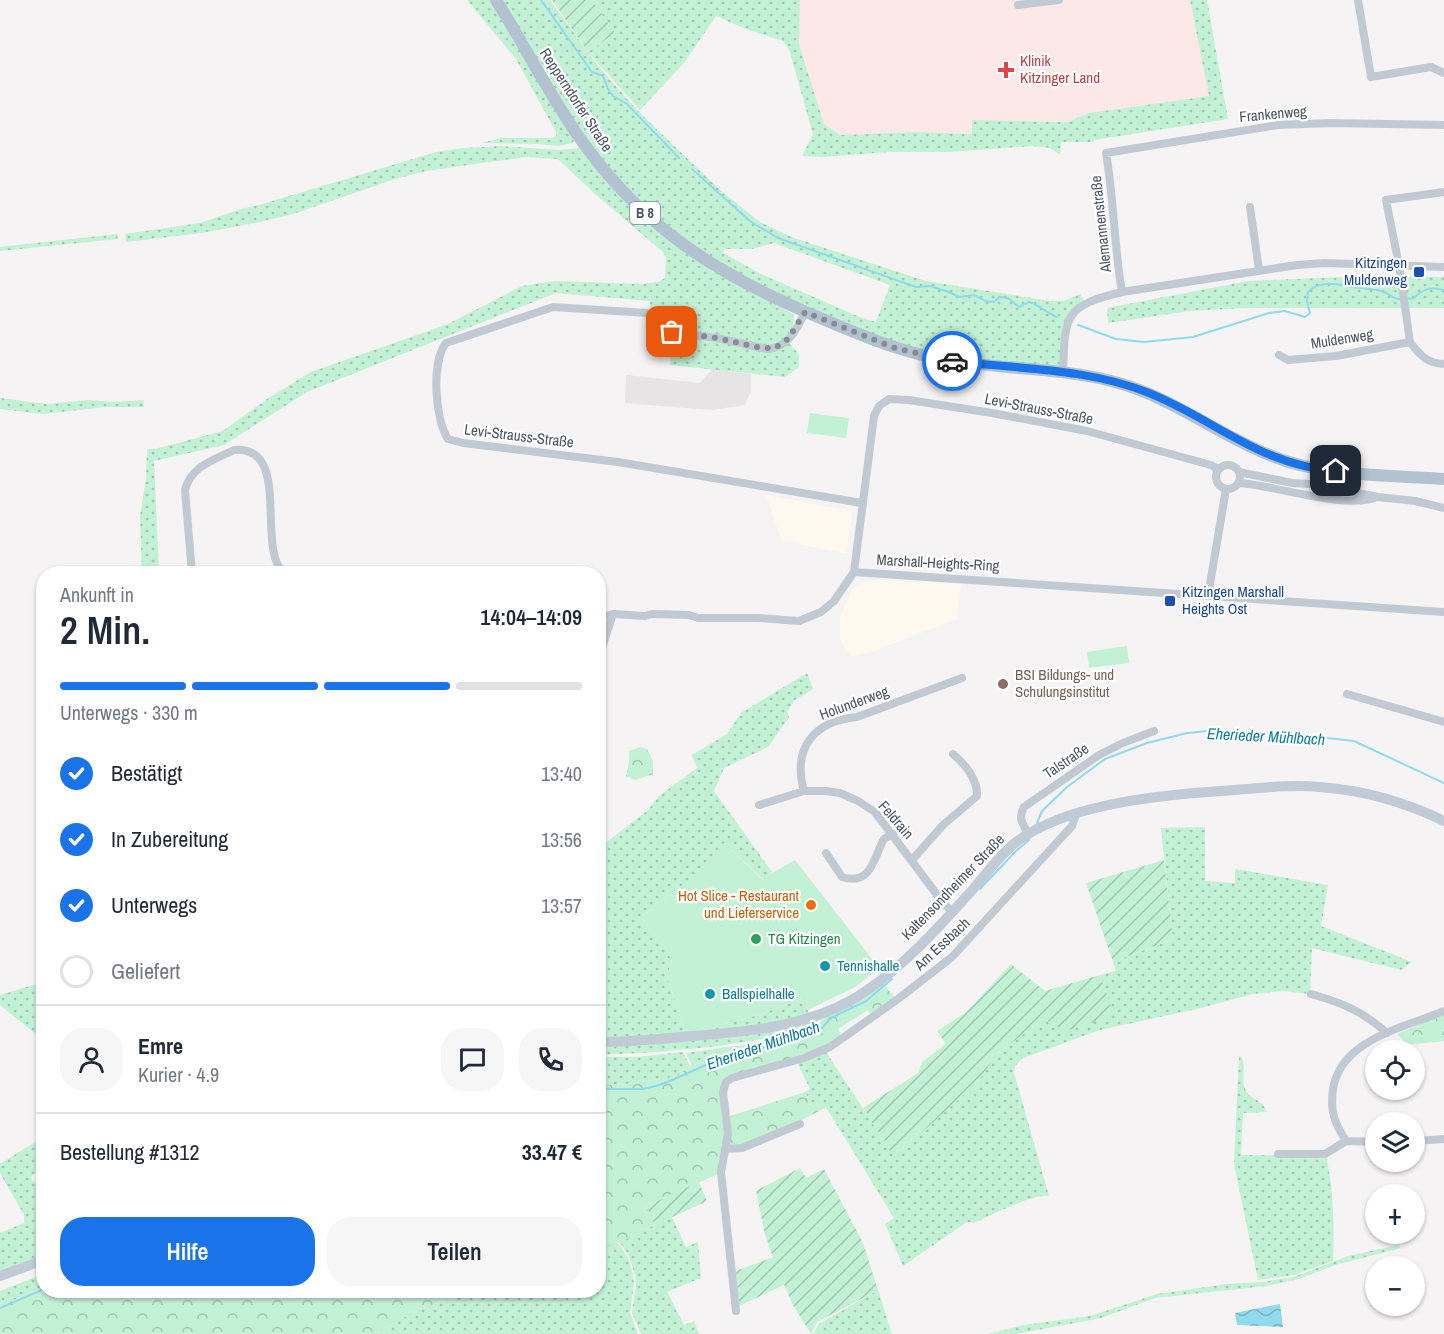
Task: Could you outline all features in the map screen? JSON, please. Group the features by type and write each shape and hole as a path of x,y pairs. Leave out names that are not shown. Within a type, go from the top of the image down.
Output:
{"main road":[{"name":"Repperndorfer Straße","path":"496,0 557,103 584,144 610,177 639,208 684,245 724,273 769,296 864,336 914,353 974,364 1100,378 1148,392 1260,452 1288,462 1319,469 1444,479"},
{"name":"Kaltensondheimer Straße","path":"606,1042 737,1031 800,1020 850,1001 901,963 952,912 1012,846 1028,833 1052,822 1076,815 1134,801 1192,793 1317,786 1381,797 1426,812 1444,821"},
{"path":"0,1276 36,1263"}],"street":[{"path":"1018,5 1059,0"},
{"path":"1358,0 1371,77 1431,67 1444,72"},
{"name":"Frankenweg","path":"1106,153 1278,125 1330,123 1444,125"},
{"name":"Alemannenstraße","path":"1106,153 1112,183 1117,258 1122,292"},
{"path":"1444,192 1386,200 1399,265 1410,342 1422,358 1434,364 1444,364"},
{"path":"1250,207 1259,270"},
{"name":"Alemannenstraße","path":"1063,373 1068,318 1074,311 1094,299 1122,292 1259,270 1324,263 1444,267"},
{"name":"Levi-Strauss-Straße","path":"805,312 799,325 784,344 767,349 717,338 672,332 662,327 654,316 647,313 564,306 543,309 446,343 441,352 437,370 439,417 442,430 447,439 463,443 618,462 862,503"},
{"name":"Muldenweg","path":"1279,355 1288,360 1336,356 1410,342"},
{"name":"Levi-Strauss-Straße","path":"854,572 874,416 879,406 890,399 992,413 1087,431 1211,465 1218,469 1224,465 1231,465 1239,472 1292,483 1415,501 1444,508"},
{"path":"191,566 185,490 188,480 193,472 234,450 241,449 253,453 267,473 273,552 278,566"},
{"path":"1218,469 1217,483 1226,489 1233,488 1239,483 1239,472"},
{"name":"Levi-Strauss-Straße","path":"1239,483 1346,500 1369,501 1378,497"},
{"path":"1210,596 1226,489"},
{"name":"Marshall-Heights-Ring","path":"606,616 652,614 689,615 698,618 799,621 821,612 834,601 854,572 1444,612"},
{"path":"606,635 613,614"},
{"name":"Holunderweg","path":"804,791 799,774 803,750 818,730 842,718 857,717 962,678"},
{"path":"1347,694 1444,722"},
{"name":"Talstraße","path":"1028,833 1020,820 1020,813 1024,807 1099,755 1123,742 1154,731"},
{"path":"912,860 942,825 977,796 977,790 965,764 953,754"},
{"name":"Feldrain","path":"759,806 804,791 840,793 858,801 875,812 952,912"},
{"name":"Am Essbach","path":"736,1311 721,1172 728,1134 723,1092 729,1079 804,1058 830,1047 936,971 952,957 1072,826 1076,815"},
{"path":"826,853 842,877 856,879 869,872 884,839 893,834"},
{"path":"1311,994 1363,1013 1387,1033"},
{"path":"1346,1141 1334,1121 1331,1102 1335,1077 1346,1060 1360,1048 1387,1033 1444,1011"},
{"path":"725,1149 742,1148 800,1124"},
{"path":"1425,1140 1444,1139"},
{"path":"1278,1154 1325,1154 1346,1141 1365,1142"}],"shaded area":[{"name":"Klinik Kitzinger Land","path":"800,0 1190,0 1209,96 1089,113 1067,122 973,120 972,134 916,132 840,135 823,124 799,44"},
{"path":"712,369 751,374 751,391 745,405 712,410 625,403 626,375 700,383"},
{"path":"766,495 852,511 846,554 781,540"},
{"path":"873,580 961,584 957,619 874,651 850,657 840,639 840,618 851,590 861,583"}],"green space":[{"path":"467,0 493,0 574,139 573,143 559,146 482,143 501,138 552,138 556,136 556,132 516,59"},
{"path":"501,0 550,0 598,66 638,111 720,190 760,222 794,238 926,281 1050,301 1064,301 1080,294 1084,300 1070,314 1063,328 1061,363 1057,368 958,357 894,343 807,309 709,257 640,203 584,139","holes":["774,243 890,285 876,322 761,274 723,253 725,249 752,249"]},
{"path":"552,0 592,0 615,33 588,52"},
{"path":"592,0 800,0 799,44 824,124 840,135 916,132 972,134 972,120 1067,122 1089,113 1209,96 1190,0 1207,0 1228,119 1094,140 1094,142 1061,142 1060,155 1050,148 1032,146 949,152 802,156 813,134 789,49 783,41 716,16 684,63 640,110 588,52 615,33"},
{"path":"501,146 558,150 581,148 631,204 794,315 793,327 789,335 771,346 670,328 650,311 650,301 556,293 307,392 224,445 154,461 159,566 142,566 140,516 146,479 147,449 155,449 223,431 267,399 311,372 448,324 522,286 556,281 642,284 658,282 665,278 666,258 663,252 558,159 525,157 426,171 395,179 293,214 260,222 202,233 126,242 125,234 200,223 436,152"},
{"path":"117,234 118,239 0,251 0,247"},
{"path":"1368,276 1444,277 1444,308 1244,308 1190,311 1108,323 1107,308 1248,281"},
{"path":"672,334 762,350 789,343 799,354 799,367 785,377 670,365"},
{"path":"0,398 46,404 88,400 113,402 143,400 144,407 106,407 43,414 0,409"},
{"path":"810,413 849,418 846,438 807,433"},
{"path":"1127,646 1129,663 1089,668 1087,652"},
{"path":"807,673 813,689 795,700 787,711 789,717 768,747 724,768 714,791 772,872 764,880 724,843 693,877 640,917 672,960 667,976 686,1035 606,1040 606,843 647,811 659,796 697,768 692,755 727,734 741,713"},
{"path":"640,747 647,749 653,761 653,774 635,780 626,776 629,751"},
{"path":"1205,827 1205,881 1235,883 1235,869 1328,885 1321,926 1412,962 1401,970 1312,948 1310,994 1283,991 1253,994 1100,1030 1023,1058 1015,1066 1014,1073 1049,1196 1032,1198 974,1223 967,1222 903,1266 885,1224 894,1218 821,1099 811,1103 805,1092 810,1089 797,1062 826,1052 894,1156 976,1084 999,1052 1044,1019 1113,1016 1100,975 1116,971 1113,962 1173,939 1161,828"},
{"name":"TG Kitzingen","path":"724,843 763,880 795,860 879,968 855,987 808,1010 801,999 761,1014 711,1028 712,1033 686,1035 667,976 672,960 640,917 693,877"},
{"path":"1164,860 1173,939 1113,962 1086,883"},
{"path":"1011,964 1045,991 1100,975 1114,1016 1066,1031 1044,1019 999,1052 976,1084 894,1157 863,1108 918,1073 922,1062 946,1044 937,1031 965,1013"},
{"path":"883,983 896,999 872,1016 868,1010 838,1029 842,1038 827,1046 724,1081 727,1117 805,1092 811,1103 821,1098 826,1107 763,1138 724,1148 720,1173 646,1206 655,1225 606,1247 606,1085 668,1078 679,1074 693,1064 751,1049 756,1043 805,1032 821,1022 824,1015"},
{"path":"36,984 36,1034 0,1005 0,995"},
{"path":"802,999 809,1013 805,1016 712,1033 711,1028 761,1014"},
{"path":"1444,1014 1444,1041 1425,1043 1425,1040 1403,1040 1397,1034"},
{"path":"819,1017 818,1023 812,1027 733,1044 606,1055 606,1043"},
{"path":"756,1043 752,1049 692,1065 686,1053"},
{"path":"683,1052 690,1066 668,1078 606,1085 606,1057 636,1057"},
{"path":"1241,1056 1244,1087 1267,1112 1243,1113 1241,1155 1326,1156 1333,1208 1333,1261 1294,1275 1258,1280 1234,1164 1239,1057"},
{"path":"36,1141 36,1172 30,1177 36,1184 36,1261 0,1274 0,1233 24,1223 24,1215 0,1173 0,1164"},
{"path":"800,1168 806,1178 824,1169 863,1243 878,1290 817,1322 811,1334 784,1285 739,1306 736,1271 773,1257 765,1235 756,1191"},
{"path":"699,1182 707,1201 655,1225 646,1206"},
{"path":"672,1217 686,1247 698,1242 701,1278 667,1292 684,1325 694,1321 699,1334 641,1334 632,1313 635,1275 629,1256 619,1242"},
{"path":"617,1242 627,1256 634,1283 630,1313 638,1334 373,1334 420,1309 452,1298 606,1298 606,1246"},
{"path":"1399,1245 1401,1248 1335,1265 1299,1279 1266,1286 1155,1298 1101,1318 1016,1334 988,1334 1024,1325 1090,1316 1157,1294 1294,1277 1348,1256"},
{"path":"36,1277 36,1290 0,1306 0,1291"},
{"path":"36,1290 36,1298 452,1298 420,1309 373,1334 0,1334 0,1306"},
{"path":"878,1290 892,1334 813,1334 819,1324"}],"water":[{"path":"1280,1304 1283,1327 1237,1325 1235,1313"}],"waterway":[{"path":"541,0 592,72 603,76 613,96 627,104 679,158"},
{"path":"692,169 751,222 778,238 916,287 930,286 959,297 974,295 994,302 999,297 1008,298 1019,307 1029,302 1057,317"},
{"path":"1078,325 1116,339 1144,342 1193,337 1269,313 1285,311 1305,317 1310,313 1307,302 1308,292 1320,285 1333,284 1376,290 1401,299"},
{"path":"1406,299 1414,298 1428,289 1444,290"},
{"name":"Eherieder Mühlbach","path":"1037,823 1042,811 1067,787 1105,759 1147,743 1187,733 1208,731 1283,733 1354,741 1444,783"},
{"name":"Eherieder Mühlbach","path":"980,889 1029,840"},
{"name":"Eherieder Mühlbach","path":"606,1089 643,1089 656,1086 715,1061 803,1036 822,1028 831,1018 866,1001 892,979"},
{"name":"Eherieder Mühlbach","path":"0,1308 36,1292"}],"way so far":[{"path":"672,332 717,338 767,349 775,348 784,344 799,325 805,312 895,348 952,361"}],"place":[{"name":"Klinik Kitzinger Land","path":"1006,70"},
{"name":"Kitzingen Muldenweg","path":"1419,272"},
{"name":"Kitzingen Marshall Heights Ost","path":"1170,601"},
{"name":"BSI Bildungs- und Schulungsinstitut","path":"1003,684"},
{"name":"Hot Slice - Restaurant und Lieferservice","path":"811,905"},
{"name":"TG Kitzingen","path":"756,939"},
{"name":"Tennishalle","path":"825,966"},
{"name":"Ballspielhalle","path":"710,994"}],"route":[{"path":"952,361 1085,375 1117,382 1166,400 1260,452 1302,466 1336,471"}]}
